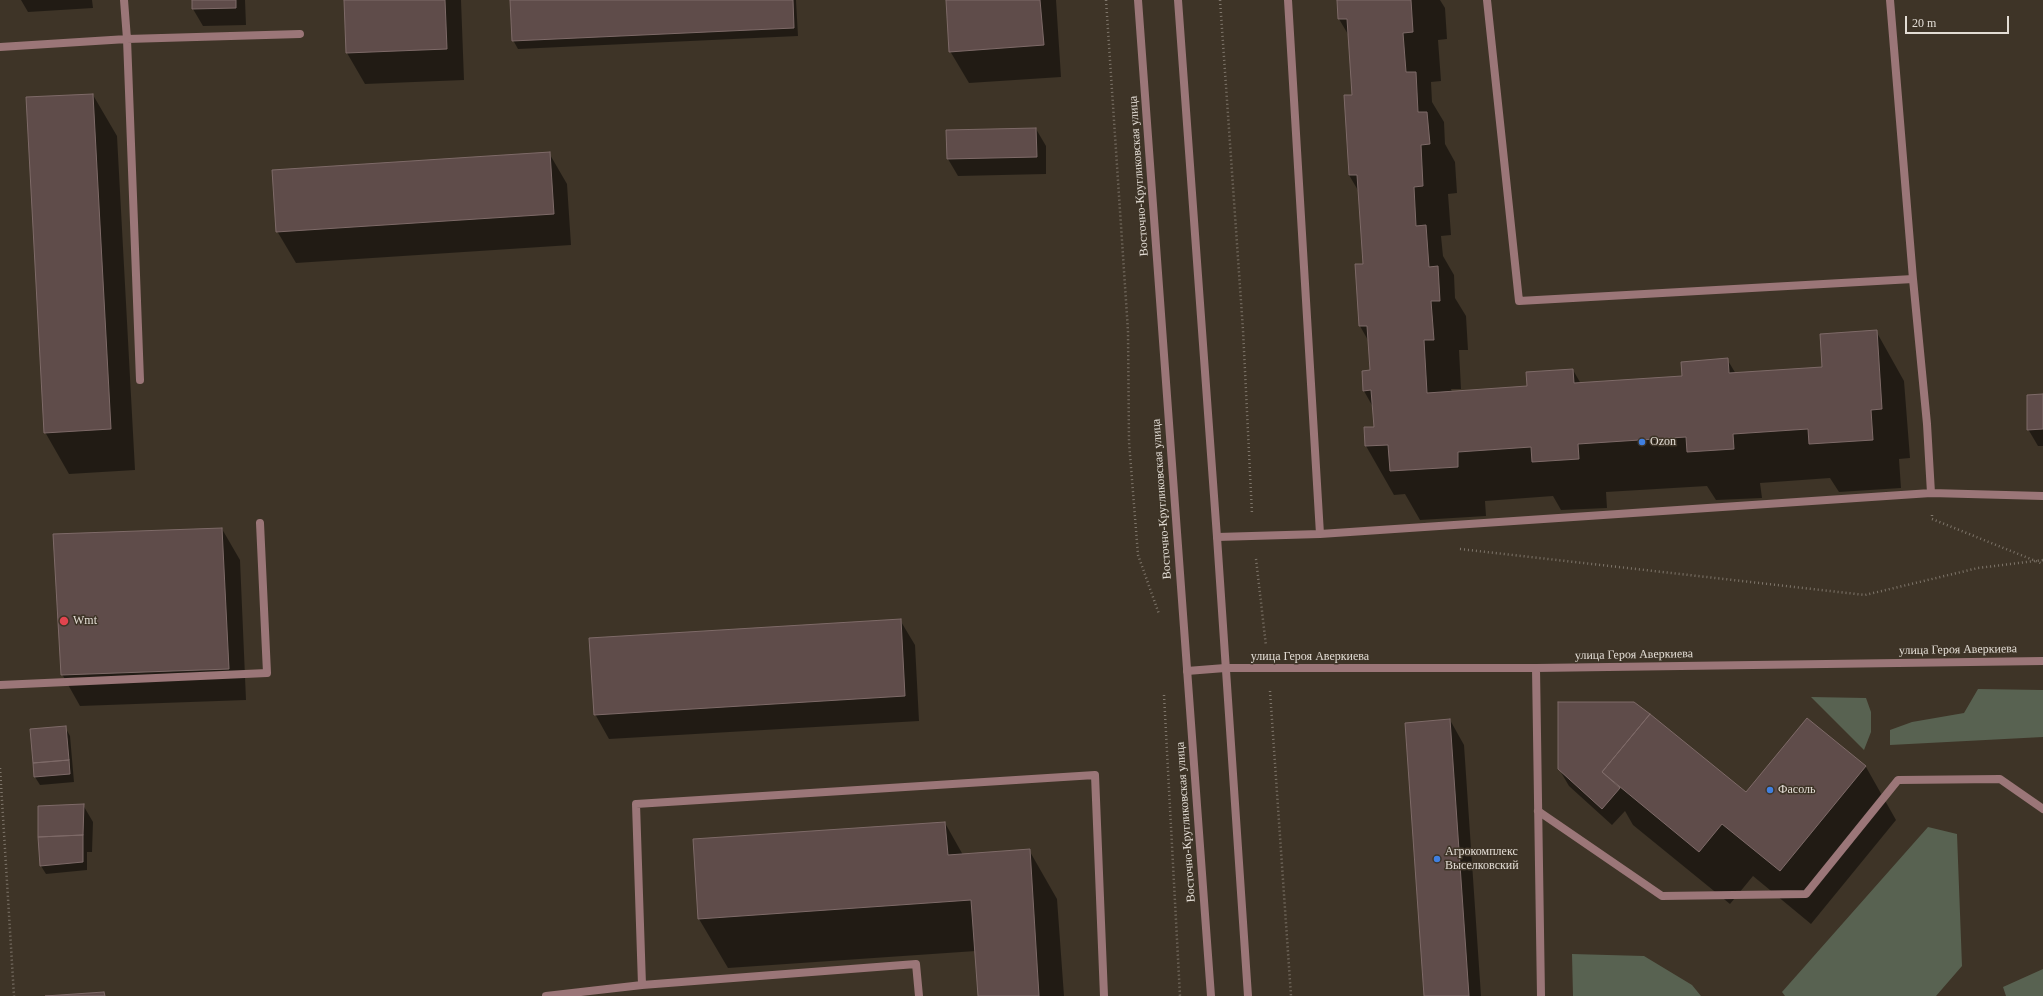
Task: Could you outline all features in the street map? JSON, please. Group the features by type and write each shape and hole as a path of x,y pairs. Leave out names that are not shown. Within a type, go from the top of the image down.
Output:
{"street":[{"path":"124,0 127,39 140,380"},
{"name":"Восточно-Кругликовская улица","path":"1138,0 1211,996"},
{"path":"1178,0 1217,536 1248,996"},
{"path":"1288,0 1320,534"},
{"path":"1487,0 1519,301 1913,279"},
{"path":"1890,0 1913,279 1927,424 1931,493"},
{"path":"0,47 127,39 300,34"},
{"path":"1217,536 1253,534 1320,534 1931,493 2043,496"},
{"path":"0,685 267,673 260,523"},
{"name":"улица Героя Аверкиева","path":"1187,671 1225,668 1536,668 2043,661"},
{"path":"1536,668 1541,996"},
{"path":"642,985 636,804 1096,775 1104,996"},
{"path":"1538,811 1662,896 1806,894 1898,780 2000,779 2043,810"},
{"path":"546,996 642,985 916,964 919,996"}],"path":[{"path":"1106,0 1128,331 1129,442 1138,554 1160,618"},
{"path":"1220,0 1243,330 1253,534 1268,669 1291,996"},
{"path":"1931,493 1932,519 2043,564"},
{"path":"1454,549 1865,595 1978,568 2043,560"},
{"path":"1164,689 1180,996"},
{"path":"0,768 14,996"}],"green space":[{"path":"1978,689 2043,690 2043,737 1890,745 1890,730 1912,722 1964,713"},
{"path":"1811,697 1866,698 1871,712 1871,732 1864,750"},
{"path":"1928,827 1957,834 1962,966 1936,996 1785,996 1782,992"},
{"path":"1572,954 1644,956 1692,985 1701,996 1573,996"},
{"path":"2043,969 2043,996 2006,996 2003,987"}],"building":[{"path":"192,0 236,0 236,8 192,9"},
{"path":"344,0 445,0 447,49 346,53"},
{"path":"510,0 793,0 794,28 512,41"},
{"path":"946,0 1040,0 1044,45 949,52"},
{"path":"1337,0 1411,0 1413,32 1403,33 1406,72 1416,72 1418,112 1427,112 1430,144 1421,145 1423,186 1414,187 1416,226 1426,225 1429,267 1438,266 1440,301 1431,301 1434,340 1424,340 1427,393 1527,386 1526,372 1573,369 1574,383 1682,376 1681,362 1728,358 1729,373 1822,367 1820,334 1877,330 1882,409 1871,410 1873,440 1809,444 1808,429 1733,434 1734,449 1687,452 1686,437 1578,444 1579,459 1532,462 1531,447 1458,452 1458,467 1390,471 1388,445 1365,446 1364,427 1374,427 1371,390 1363,391 1362,371 1370,370 1367,326 1359,326 1355,264 1363,264 1357,175 1349,175 1344,95 1352,95 1347,19 1338,19"},
{"path":"93,94 111,429 44,433 26,97"},
{"path":"1036,128 1037,157 947,159 946,130"},
{"path":"550,152 554,214 276,232 272,170"},
{"path":"2043,394 2043,429 2027,430 2027,395"},
{"path":"222,528 229,669 61,675 53,534"},
{"path":"901,619 905,696 594,715 589,638"},
{"path":"1558,702 1634,702 1650,714 1602,772 1620,788 1602,809 1558,769"},
{"path":"1650,714 1746,792 1807,718 1866,766 1780,871 1722,824 1699,852 1602,772"},
{"name":"Агрокомплекс Выселковский","path":"1450,719 1469,996 1424,996 1405,723"},
{"path":"66,726 69,760 33,763 30,729"},
{"path":"69,760 70,774 34,777 33,763"},
{"path":"84,804 83,835 38,837 38,806"},
{"path":"945,822 948,855 1030,849 1039,996 978,996 971,900 698,919 693,839"},
{"path":"83,835 83,862 40,866 38,837"},
{"path":"104,992 105,996 45,996"}],"place":[{"name":"Ozon","path":"1642,442"},
{"name":"Wmt","path":"64,621"},
{"name":"Фасоль","path":"1770,790"},
{"name":"Агрокомплекс Выселковский","path":"1437,859"}]}
